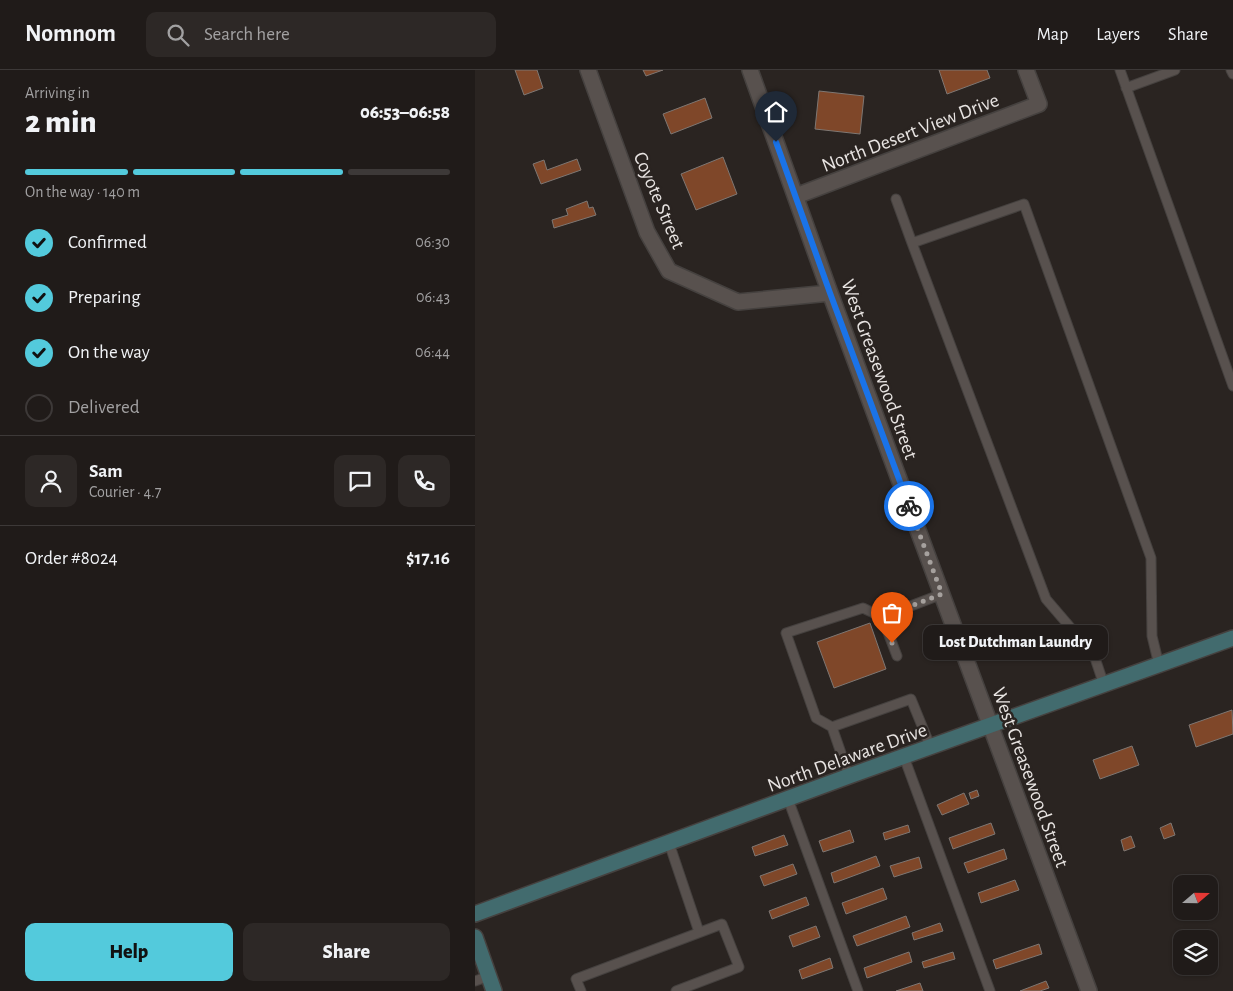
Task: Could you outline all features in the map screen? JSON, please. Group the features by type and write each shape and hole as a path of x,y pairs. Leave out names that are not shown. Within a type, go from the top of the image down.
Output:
{"street":[{"name":"Coyote Street","path":"588,70 647,232 669,271 738,302 830,293"},
{"name":"West Greasewood Street","path":"750,70 830,293 1089,991"},
{"name":"North Desert View Drive","path":"796,196 1039,104 1027,70"},
{"name":"North Delaware Drive","path":"475,914 849,776 1233,638"},
{"path":"475,937 482,979 494,991"}],"lane":[{"path":"1120,70 1233,386"},
{"path":"1126,88 1175,70"},
{"path":"1231,70 1233,74"},
{"path":"896,198 1046,599 1094,655 1104,685"},
{"path":"913,243 1024,204 1151,558 1152,636 1159,665"},
{"path":"882,617 942,594"},
{"path":"849,776 832,727 816,718 786,633 863,608 882,617 897,656"},
{"path":"832,727 911,699 931,748"},
{"path":"904,757 989,991"},
{"path":"788,799 858,991"},
{"path":"669,843 699,932"},
{"path":"581,991 576,979 722,924 739,967 676,991"}],"building":[{"path":"515,70 537,70 543,88 524,95"},
{"path":"643,70 663,70 646,76"},
{"path":"939,70 987,70 990,78 947,94"},
{"path":"819,91 864,96 860,134 815,129"},
{"path":"705,98 712,118 671,134 663,114"},
{"path":"723,157 737,194 696,210 681,174"},
{"path":"577,159 581,170 541,184 533,164 544,160 547,170"},
{"path":"587,201 589,208 593,207 596,215 554,228 552,220 568,215 566,209"},
{"path":"870,623 886,669 834,688 817,642"},
{"path":"1232,710 1233,734 1196,747 1189,725"},
{"path":"1132,746 1139,765 1100,779 1093,760"},
{"path":"977,790 979,796 971,799 969,793"},
{"path":"964,793 969,804 942,815 937,805"},
{"path":"991,823 995,834 953,849 949,838"},
{"path":"1171,823 1175,835 1164,839 1160,828"},
{"path":"908,825 910,832 885,840 883,833"},
{"path":"850,830 854,842 823,852 819,841"},
{"path":"784,835 788,845 755,856 752,847"},
{"path":"1131,836 1135,847 1124,851 1121,840"},
{"path":"1004,849 1007,859 968,873 964,863"},
{"path":"876,856 880,866 834,883 831,873"},
{"path":"919,857 922,868 894,877 890,866"},
{"path":"793,864 797,874 764,886 760,876"},
{"path":"1015,880 1019,890 981,903 978,893"},
{"path":"883,888 887,899 846,914 842,903"},
{"path":"806,897 809,905 772,919 769,911"},
{"path":"906,916 910,927 857,946 853,936"},
{"path":"940,923 943,931 914,940 912,933"},
{"path":"816,926 820,937 793,947 789,936"},
{"path":"1039,944 1042,954 996,969 993,960"},
{"path":"909,952 912,962 867,978 864,968"},
{"path":"953,952 955,959 924,968 922,962"},
{"path":"830,958 833,968 802,979 799,970"},
{"path":"1046,981 1049,988 1040,991 1020,991"},
{"path":"920,983 923,991 896,991"}],"way so far":[{"path":"892,643 882,617 942,594 909,506"}],"place":[{"name":"Lost Dutchman Laundry","path":"892,643"}],"route":[{"path":"776,142 909,506"}]}
